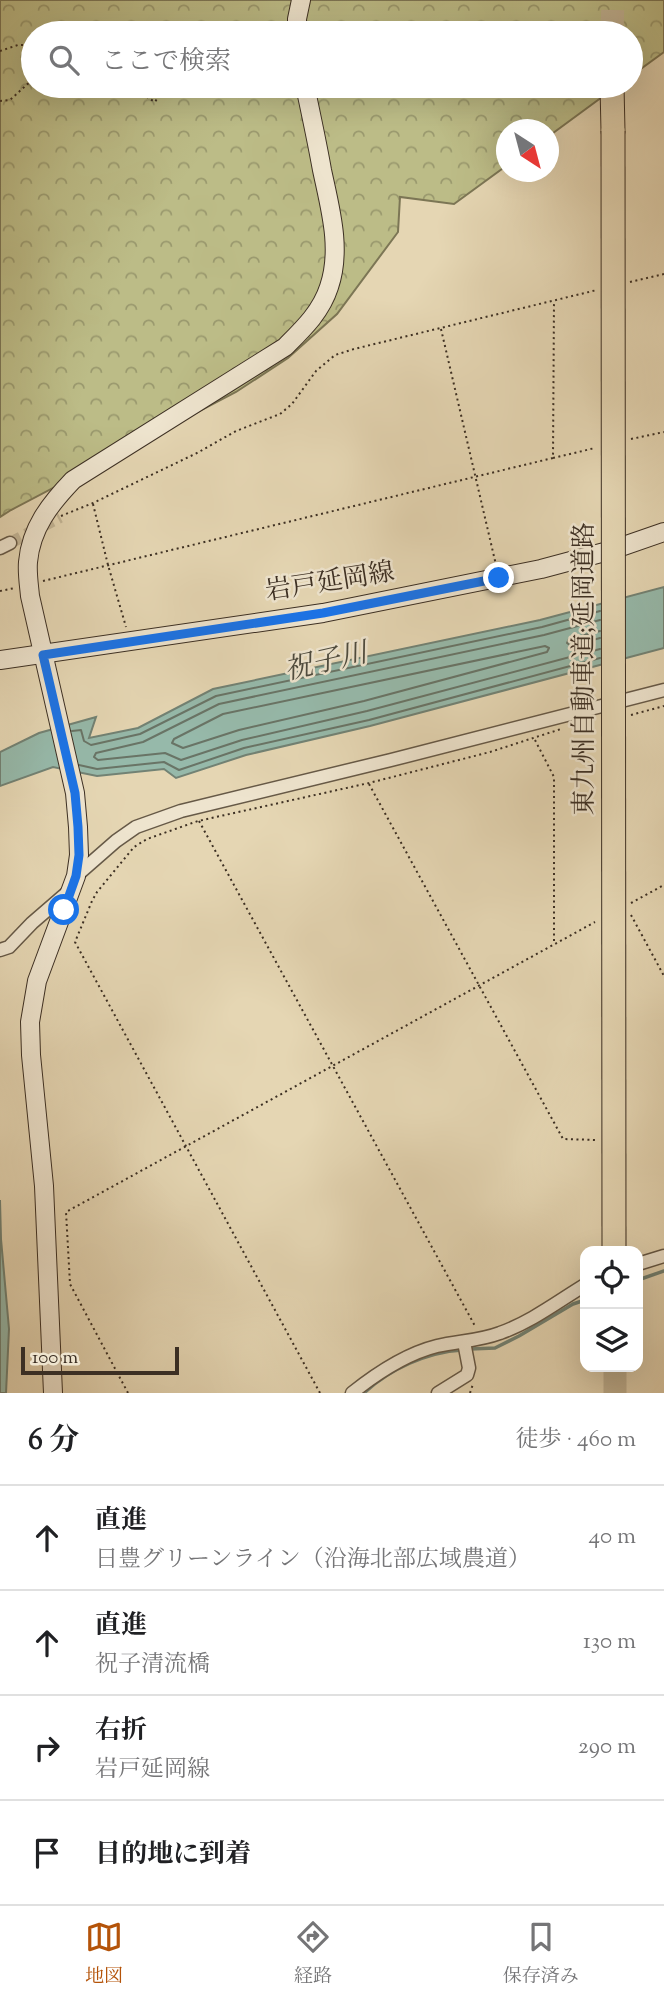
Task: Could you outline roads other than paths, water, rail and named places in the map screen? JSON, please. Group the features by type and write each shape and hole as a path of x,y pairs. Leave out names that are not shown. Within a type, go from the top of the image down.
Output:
{"highway":[{"name":"東九州自動車道;延岡道路","path":"612,98 614,1246"}],"street":[{"path":"297,21 300,0"},
{"path":"53,1393 44,1186 30,1022 37,981 74,882 79,855 75,793 30,596 27,564 32,539 51,503 73,480 285,347 311,321 324,300 330,286 335,247 333,223 307,98"},
{"name":"岩戸延岡線","path":"0,660 323,613 499,578 612,550 664,532"},
{"path":"0,950 9,947 116,841 136,827 181,811 664,690"},
{"path":"643,1262 664,1256"},
{"path":"352,1393 394,1363 412,1354 436,1346 465,1348 521,1325 580,1288"},
{"path":"438,1393 467,1375 469,1368 465,1348"}],"water":[{"path":"664,587 664,648 370,726 246,755 176,778 164,769 97,776 53,767 0,786 0,752 39,733 96,717 89,738 138,728 213,689 540,620"},
{"path":"0,1200 9,1329 6,1393 0,1393"}],"waterway":[{"path":"643,1278 664,1271"},
{"path":"470,1349 495,1348 580,1302"},
{"path":"364,1393 385,1376 410,1363 436,1354 462,1350"}],"tunnel":[{"path":"612,21 613,0"},
{"path":"10,543 60,517"},
{"path":"615,1372 615,1393"}],"water label":[{"name":"祝子川","path":"326,663"}]}
